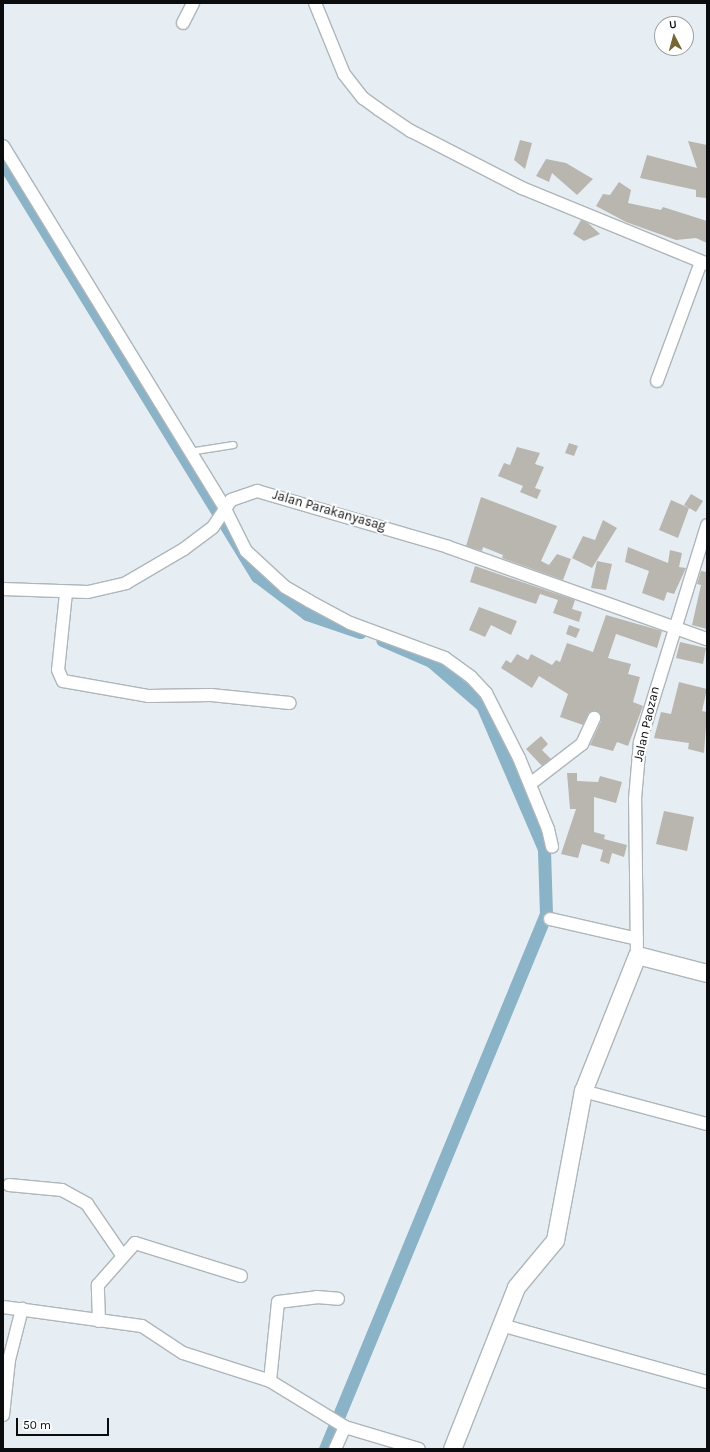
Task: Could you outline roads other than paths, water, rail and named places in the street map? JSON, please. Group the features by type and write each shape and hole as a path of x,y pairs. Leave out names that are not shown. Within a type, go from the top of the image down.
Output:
{"street":[{"path":"183,23 193,3"},
{"path":"315,3 344,74 363,98 385,114 522,188 704,263 657,381"},
{"path":"3,146 188,452 246,551 285,587 350,623 445,658 471,677 486,693 530,784 552,847"},
{"name":"Jalan Parakanyasag","path":"222,510 251,492 293,499 448,547 707,639"},
{"path":"3,589 66,593 107,590 126,583 184,549 213,527 222,510"},
{"name":"Jalan Paozan","path":"637,947 637,770 640,742 673,628 707,526"},
{"path":"66,593 58,670 63,681 148,696 211,695 290,703"},
{"path":"530,784 582,744 594,718"},
{"path":"550,919 637,947 707,973"},
{"path":"452,1449 516,1287 555,1240 583,1091 637,947"},
{"path":"583,1091 707,1124"},
{"path":"9,1185 62,1190 87,1204 122,1255"},
{"path":"99,1321 98,1285 122,1255 135,1243 145,1243 241,1276"},
{"path":"270,1381 278,1302 317,1297 338,1299"},
{"path":"3,1307 142,1326 183,1353 270,1381 340,1423 419,1449"},
{"path":"3,1415 9,1360 22,1309"},
{"path":"501,1325 707,1382"},
{"path":"335,1449 340,1423"}],"lane":[{"path":"188,452 233,446"}],"waterway":[{"path":"3,162 257,576 307,614 360,632"},
{"path":"325,1449 546,914 544,849 482,705 431,661 382,640"}]}
